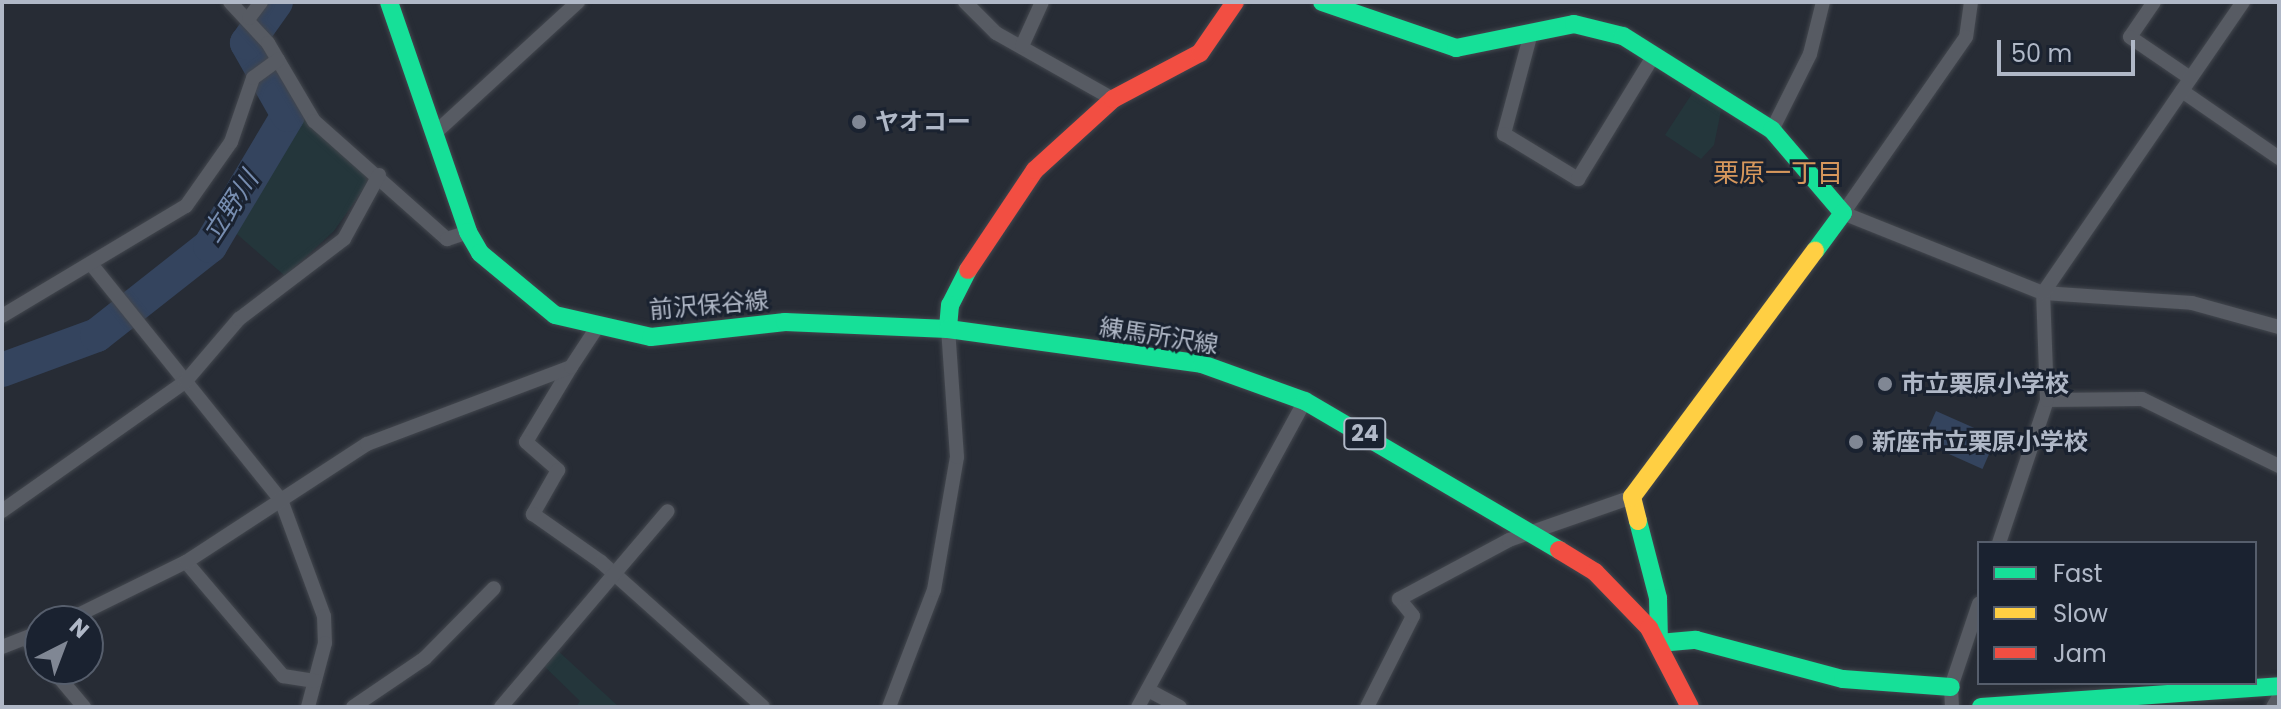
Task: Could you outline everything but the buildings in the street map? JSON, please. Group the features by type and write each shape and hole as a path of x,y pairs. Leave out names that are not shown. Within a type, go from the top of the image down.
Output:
{"main road":[{"name":"前沢保谷線","path":"389,2 468,232 489,261 555,315 596,329 651,337 785,322 948,329"},
{"path":"948,329 950,305 988,231 1035,170 1113,99 1200,53 1235,2"},
{"path":"1322,2 1456,48 1574,24 1623,36 1772,130 1843,213 1632,497 1658,598 1659,643 1696,640 1843,679 1951,687"},
{"name":"練馬所沢線","path":"948,329 1202,364 1305,401 1595,572 1659,643 1690,707"},
{"path":"1981,707 2077,704 2279,686"}],"street":[{"path":"230,2 251,20 268,43 273,62 314,121 379,175 447,239 468,232"},
{"path":"251,20 261,2"},
{"path":"435,133 578,2"},
{"path":"965,2 996,33 1113,99"},
{"path":"1022,46 1042,2"},
{"path":"1772,130 1810,54 1823,2"},
{"path":"1971,2 1966,37 1843,213 2043,293 2192,303 2279,327"},
{"path":"2154,2 2130,37 2279,158"},
{"path":"2000,541 2047,400 2043,293 2243,2"},
{"path":"1531,33 1504,134 1578,179 1654,55"},
{"path":"2,316 92,265 186,206 231,142 253,78 273,62"},
{"path":"2,511 186,381 239,319 344,239 379,175"},
{"path":"92,265 281,500 324,616 308,707"},
{"path":"596,329 526,442 558,470 533,514 618,576 763,707"},
{"path":"889,707 934,590 957,457 948,329"},
{"path":"99,605 186,562 281,500 419,419 571,367"},
{"path":"2047,400 2142,399 2279,466"},
{"path":"1138,707 1305,401"},
{"path":"1367,707 1413,616 1399,599 1533,533 1632,497"},
{"path":"501,707 618,576 668,511"},
{"path":"186,562 283,676 315,681"},
{"path":"353,707 425,658 494,588"},
{"path":"1952,707 1951,687 1977,610"},
{"path":"2,647 24,639"},
{"path":"65,685 84,707"},
{"path":"1148,690 1180,707"},
{"path":"2273,707 2279,697"}],"shaded area":[{"path":"1695,89 1722,106 1714,145 1701,159 1665,135"},
{"path":"298,108 365,173 367,184 334,231 285,276 230,228"},
{"path":"556,649 618,706 576,707 580,701 543,665"}],"water":[{"path":"1936,411 1996,438 1982,469 1922,442"}],"waterway":[{"name":"立野川","path":"2,370 97,335 210,246 288,115 247,43 276,2"}],"traffic: fast":[{"path":"389,2 468,232 480,253 555,315 651,337 785,322 948,329"},
{"path":"1322,2 1456,48 1574,24 1623,36 1772,130 1843,213 1815,251"},
{"path":"968,270 950,305 948,329 1202,364 1305,401 1559,550"},
{"path":"1638,521 1658,598 1659,643 1696,640 1843,679 1951,687"},
{"path":"1981,707 2279,686"}],"traffic: slow":[{"path":"1638,521 1632,497 1815,251"}],"traffic: jam":[{"path":"968,270 1035,170 1113,99 1200,53 1235,2"},
{"path":"1559,550 1595,572 1649,628 1690,707"}],"place":[{"name":"ヤオコー","path":"859,122"},
{"name":"市立栗原小学校","path":"1885,384"},
{"name":"新座市立栗原小学校","path":"1856,442"}],"district":[{"name":"栗原一丁目","path":"1778,174"}]}
